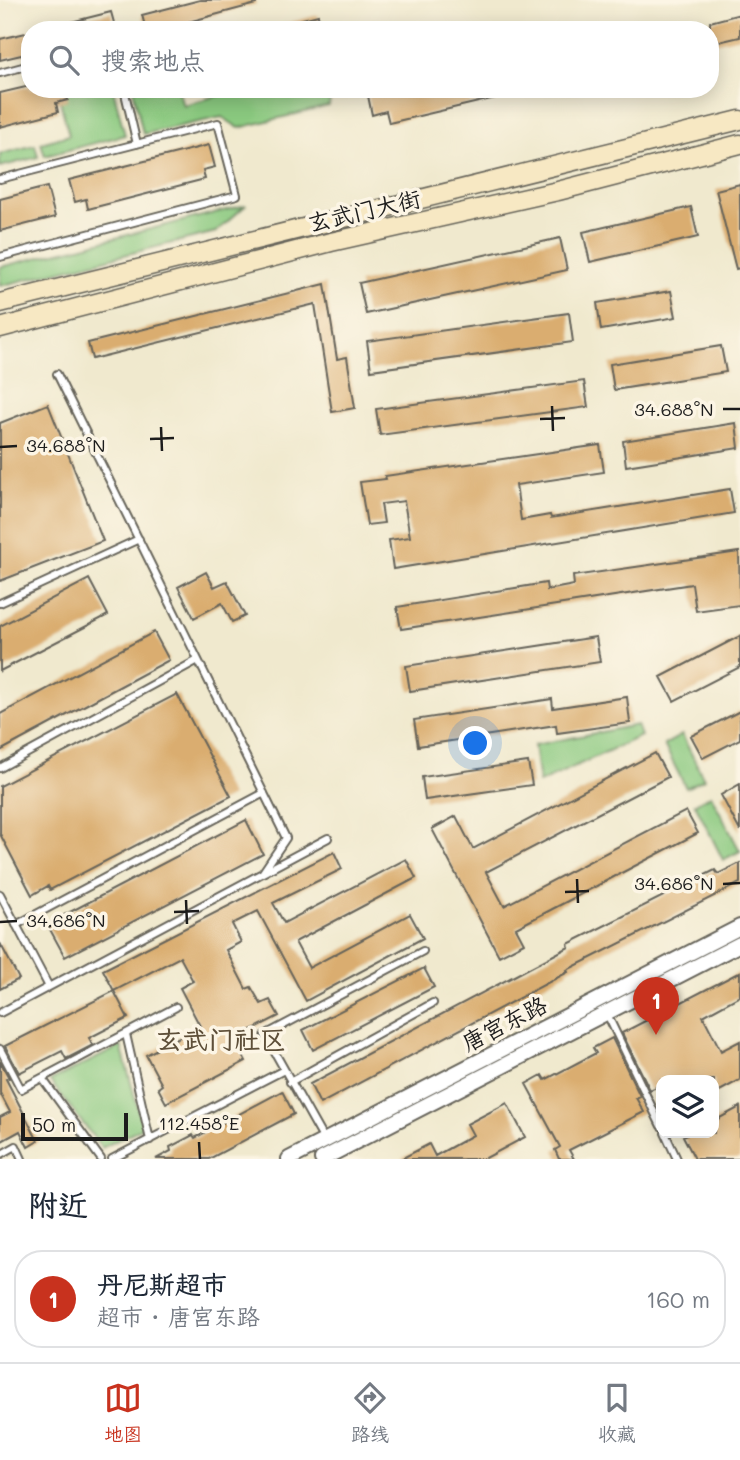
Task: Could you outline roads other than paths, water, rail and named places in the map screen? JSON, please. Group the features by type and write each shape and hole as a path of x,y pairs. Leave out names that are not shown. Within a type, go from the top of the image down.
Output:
{"main road":[{"name":"玄武门大街","path":"0,303 740,120"},
{"name":"玄武门大街","path":"0,328 331,242 558,191 740,144"}],"street":[{"name":"唐宫东路","path":"289,1159 740,927"},
{"name":"唐宫东路","path":"322,1159 740,944"}],"lane":[{"path":"0,73 21,67"},
{"path":"126,98 137,144"},
{"path":"0,180 218,123 237,195 0,257"},
{"path":"57,374 286,838 263,872"},
{"path":"0,603 139,539"},
{"path":"0,768 198,660"},
{"path":"16,925 264,793"},
{"path":"0,1013 48,985 328,838"},
{"path":"0,894 48,985"},
{"path":"325,1141 265,1035 423,951"},
{"path":"290,1082 433,1003"},
{"path":"0,1049 21,1088 176,1007"},
{"path":"607,1013 656,1116"},
{"path":"126,1034 150,1140"},
{"path":"112,1159 284,1070"},
{"path":"42,1078 101,1159"},
{"path":"666,1138 677,1159"},
{"path":"0,1154 16,1146 22,1159"},
{"path":"128,1151 132,1159"}],"place":[{"name":"丹尼斯超市","path":"656,1035"}],"district":[{"name":"玄武门社区","path":"221,1039"}]}
